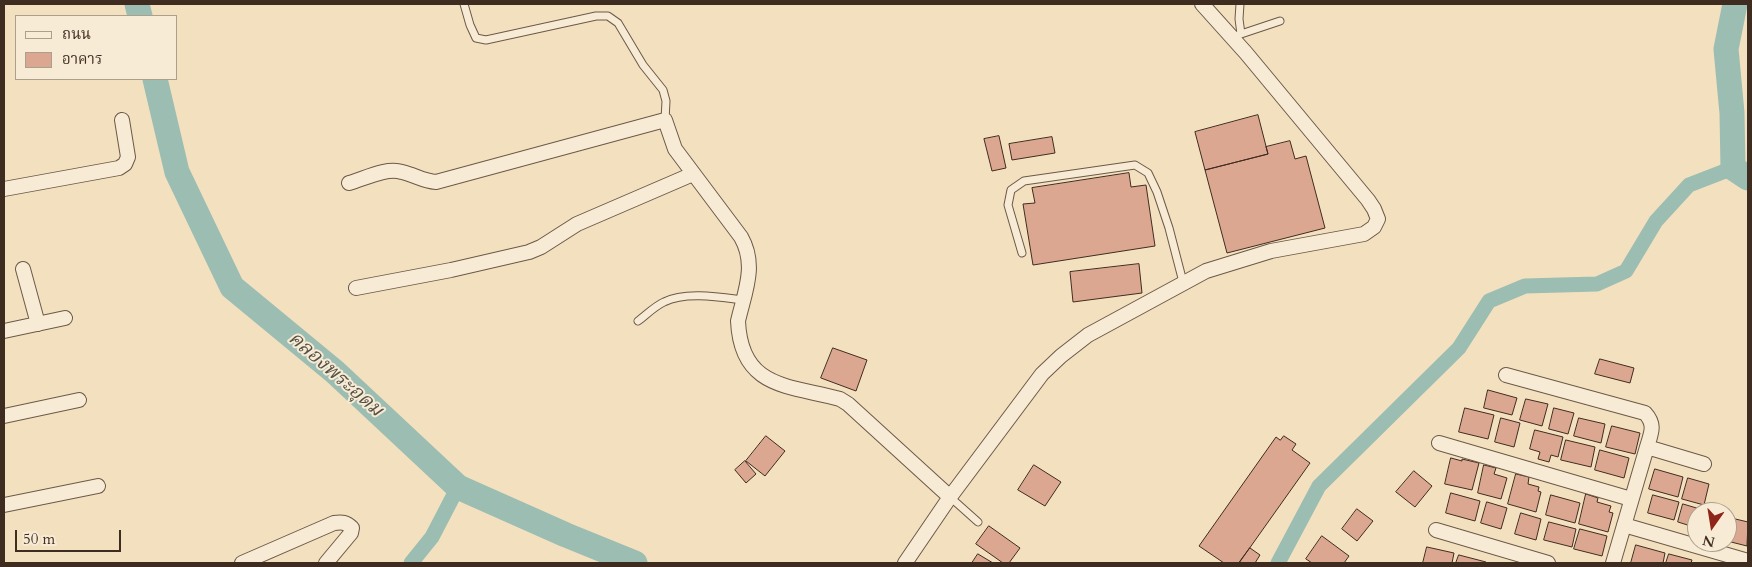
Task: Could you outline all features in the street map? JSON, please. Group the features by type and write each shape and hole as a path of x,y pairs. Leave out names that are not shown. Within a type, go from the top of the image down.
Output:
{"street":[{"path":"905,563 950,497 1042,374 1088,335 1206,271 1263,254 1364,234 1374,227 1378,219 1374,209 1236,35 1202,4"},
{"path":"4,189 119,168 125,164 128,157 122,120"},
{"path":"349,183 393,170 436,182 665,120 675,149 748,248 750,268 738,321 738,330 742,345 753,367 762,376 775,382 840,399 950,497"},
{"path":"356,288 451,270 529,252 541,247 577,224 694,174"},
{"path":"23,268 38,324"},
{"path":"4,331 65,318"},
{"path":"1506,375 1645,413 1651,420 1652,428 1647,447 1612,563"},
{"path":"4,416 78,400"},
{"path":"1439,443 1631,499"},
{"path":"1647,447 1704,464"},
{"path":"4,505 98,486"},
{"path":"242,563 334,523 342,522 347,524 352,528 351,533 326,563"},
{"path":"1624,525 1748,561"},
{"path":"1436,530 1548,563"}],"lane":[{"path":"464,4 476,38 486,40 596,16 608,16 618,23 643,65 663,90 666,101 665,120"},
{"path":"1240,4 1236,35 1280,21"},
{"path":"1022,253 1008,205 1011,190 1024,181 1135,165 1148,173 1157,192 1169,228 1183,282"},
{"path":"638,321 664,302 678,297 708,296 743,300"},
{"path":"950,497 978,522"}],"building":[{"path":"1258,115 1268,154 1205,170 1195,132"},
{"path":"999,136 1006,168 992,171 984,139"},
{"path":"1052,137 1055,153 1012,160 1009,144"},
{"path":"1290,141 1295,159 1306,156 1325,228 1227,253 1205,170 1268,154 1266,147"},
{"path":"1129,173 1131,187 1146,185 1155,246 1033,265 1023,204 1035,203 1032,188"},
{"path":"1139,264 1142,293 1073,302 1070,272"},
{"path":"833,348 867,360 856,391 821,378"},
{"path":"1600,359 1634,368 1630,383 1595,374"},
{"path":"1488,390 1517,398 1512,415 1484,408"},
{"path":"1526,399 1548,404 1542,426 1520,420"},
{"path":"1465,408 1494,415 1488,439 1459,432"},
{"path":"1554,408 1574,413 1568,434 1549,429"},
{"path":"1501,418 1520,423 1514,447 1495,442"},
{"path":"1579,418 1605,424 1601,443 1574,436"},
{"path":"1612,426 1640,433 1635,454 1606,447"},
{"path":"1535,430 1563,437 1558,457 1551,455 1549,462 1538,459 1540,452 1530,449"},
{"path":"766,436 785,451 765,476 746,461"},
{"path":"1284,436 1296,444 1292,450 1310,463 1239,563 1224,563 1199,546 1276,437 1280,440"},
{"path":"1566,440 1595,447 1591,467 1561,460"},
{"path":"1600,450 1629,458 1624,478 1595,470"},
{"path":"1451,458 1479,463 1472,490 1445,484"},
{"path":"745,461 756,474 746,483 735,470"},
{"path":"1034,465 1061,482 1045,506 1018,490"},
{"path":"1484,465 1496,468 1494,474 1507,478 1501,499 1478,493"},
{"path":"1655,469 1683,477 1678,497 1649,489"},
{"path":"1414,471 1432,486 1415,507 1396,492"},
{"path":"1516,474 1529,477 1528,484 1539,487 1538,491 1541,492 1536,512 1508,504"},
{"path":"1688,478 1709,484 1705,502 1693,502 1682,499"},
{"path":"1451,493 1480,501 1475,521 1446,513"},
{"path":"1586,494 1598,498 1597,502 1611,506 1609,512 1613,513 1608,532 1579,524"},
{"path":"1551,495 1580,503 1575,523 1546,515"},
{"path":"1653,495 1679,502 1674,520 1648,513"},
{"path":"1487,502 1507,508 1501,529 1481,523"},
{"path":"1683,504 1687,505 1687,525 1678,522"},
{"path":"1357,509 1373,521 1357,541 1342,529"},
{"path":"1521,513 1541,519 1536,540 1515,534"},
{"path":"1737,519 1748,522 1747,546 1737,544"},
{"path":"1549,522 1576,529 1572,547 1544,540"},
{"path":"989,526 1020,548 1009,563 1003,563 976,544"},
{"path":"1580,529 1607,536 1602,556 1574,549"},
{"path":"1322,536 1349,556 1344,563 1312,563 1306,559"},
{"path":"1636,545 1665,553 1663,563 1631,563"},
{"path":"1427,547 1454,553 1452,563 1423,563"},
{"path":"1250,548 1260,555 1255,563 1239,563"},
{"path":"978,554 993,563 972,563"},
{"path":"1669,554 1692,560 1691,563 1666,563"},
{"path":"1459,555 1486,562 1486,563 1456,563"}],"waterway":[{"name":"คลองพระอุดม","path":"137,4 140,15"},
{"path":"1735,4 1726,49 1732,113 1733,168 1748,178"},
{"name":"คลองพระอุดม","path":"155,80 177,172 232,287 335,372 458,487 635,563"},
{"path":"1278,563 1319,486 1459,348 1489,301 1525,286 1597,284 1626,271 1656,221 1689,185 1733,168"},
{"path":"411,563 432,537 458,487"}]}
